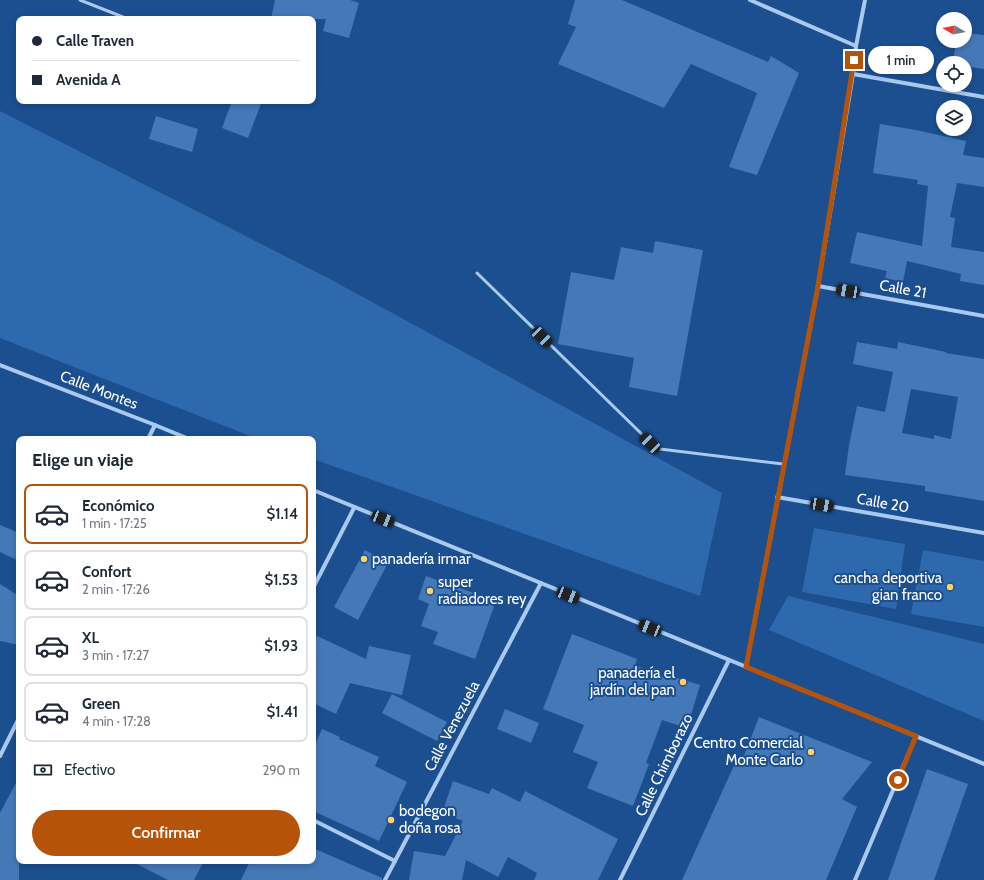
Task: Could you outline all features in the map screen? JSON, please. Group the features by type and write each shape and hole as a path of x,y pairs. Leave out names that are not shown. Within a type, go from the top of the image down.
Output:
{"street":[{"path":"750,0 856,46"},
{"path":"746,667 818,286 856,46 865,0"},
{"path":"852,74 984,97"},
{"name":"Calle 21","path":"818,286 984,316"},
{"name":"Calle Montes","path":"0,365 182,436"},
{"path":"150,436 155,425"},
{"path":"316,491 984,764"},
{"name":"Calle 20","path":"777,497 984,533"},
{"path":"316,582 354,508"},
{"name":"Calle Venezuela","path":"385,880 541,583"},
{"name":"Calle Chimborazo","path":"620,880 729,660"},
{"path":"0,756 16,724"},
{"path":"855,880 916,736"},
{"path":"316,822 395,861"}],"lane":[{"path":"80,0 120,16"},
{"path":"477,273 655,447 660,449 784,464"}],"shaded area":[{"path":"0,111 328,278 722,493 700,596 316,460 316,436 250,436 0,338"},
{"path":"814,528 905,544 896,609 802,592"},
{"name":"cancha deportiva gian franco","path":"923,550 984,561 984,627 911,614"},
{"path":"788,596 984,644 984,721 769,630"}],"building":[{"path":"275,0 350,0 359,3 349,38 323,31 326,19 316,19 316,16 272,16"},
{"path":"575,0 622,0 768,62 771,56 799,73 757,175 729,167 757,93 691,64 664,108 558,64 576,27 568,24"},
{"path":"972,34 984,35 984,69 972,67 972,56 954,56 955,48 972,48"},
{"path":"231,104 261,104 248,138 222,128"},
{"path":"156,116 198,129 192,152 149,139"},
{"path":"880,124 966,141 963,155 984,158 984,187 957,183 950,217 955,218 951,247 984,252 984,285 960,281 961,274 907,261 903,282 885,278 887,271 850,263 857,232 922,246 928,186 917,184 918,180 873,173"},
{"path":"655,241 703,250 677,396 629,387 634,358 558,344 571,272 614,280 621,247 653,253"},
{"path":"857,342 897,349 898,342 946,353 984,359 984,501 925,491 925,486 845,475 857,406 885,412 893,372 853,364","holes":["911,389 958,397 951,439 934,435 934,439 902,433"]},
{"path":"0,525 16,532 16,560 0,552"},
{"path":"365,550 388,563 358,620 334,607"},
{"path":"426,576 496,601 475,659 433,644 438,632 421,626 429,604 418,599"},
{"path":"0,584 16,594 16,644 0,641"},
{"path":"572,634 637,659 635,665 663,677 664,674 700,685 687,728 662,720 646,763 649,764 633,806 587,788 598,762 573,752 584,725 543,709"},
{"path":"316,635 366,659 369,646 411,655 402,695 350,683 336,714 316,704"},
{"path":"392,694 447,722 437,741 382,713"},
{"path":"505,709 539,723 531,743 497,729"},
{"path":"759,717 872,762 842,799 857,807 826,880 682,880 736,761 741,763"},
{"path":"322,729 340,737 339,739 379,757 375,766 407,782 379,841 316,812 316,742"},
{"path":"927,769 968,784 934,880 888,880"},
{"path":"453,781 489,794 492,788 520,802 525,791 618,839 598,880 534,880 537,873 508,857 498,877 466,860 462,880 409,880 414,851 445,856 463,821 442,813"},
{"path":"16,783 16,864 19,864 19,880 0,880 0,813"},
{"path":"316,849 382,878 382,880 241,880 249,864 316,864"},
{"path":"137,864 202,864 194,880 168,880"}],"place":[{"name":"panadería irmar","path":"364,559"},
{"name":"cancha deportiva gian franco","path":"950,587"},
{"name":"super radiadores rey","path":"430,591"},
{"name":"panadería el jardín del pan","path":"683,682"},
{"name":"Centro Comercial Monte Carlo","path":"811,752"},
{"name":"bodegon doña rosa","path":"391,820"}],"route":[{"path":"854,60 818,286 746,667 916,736 898,780"}]}
